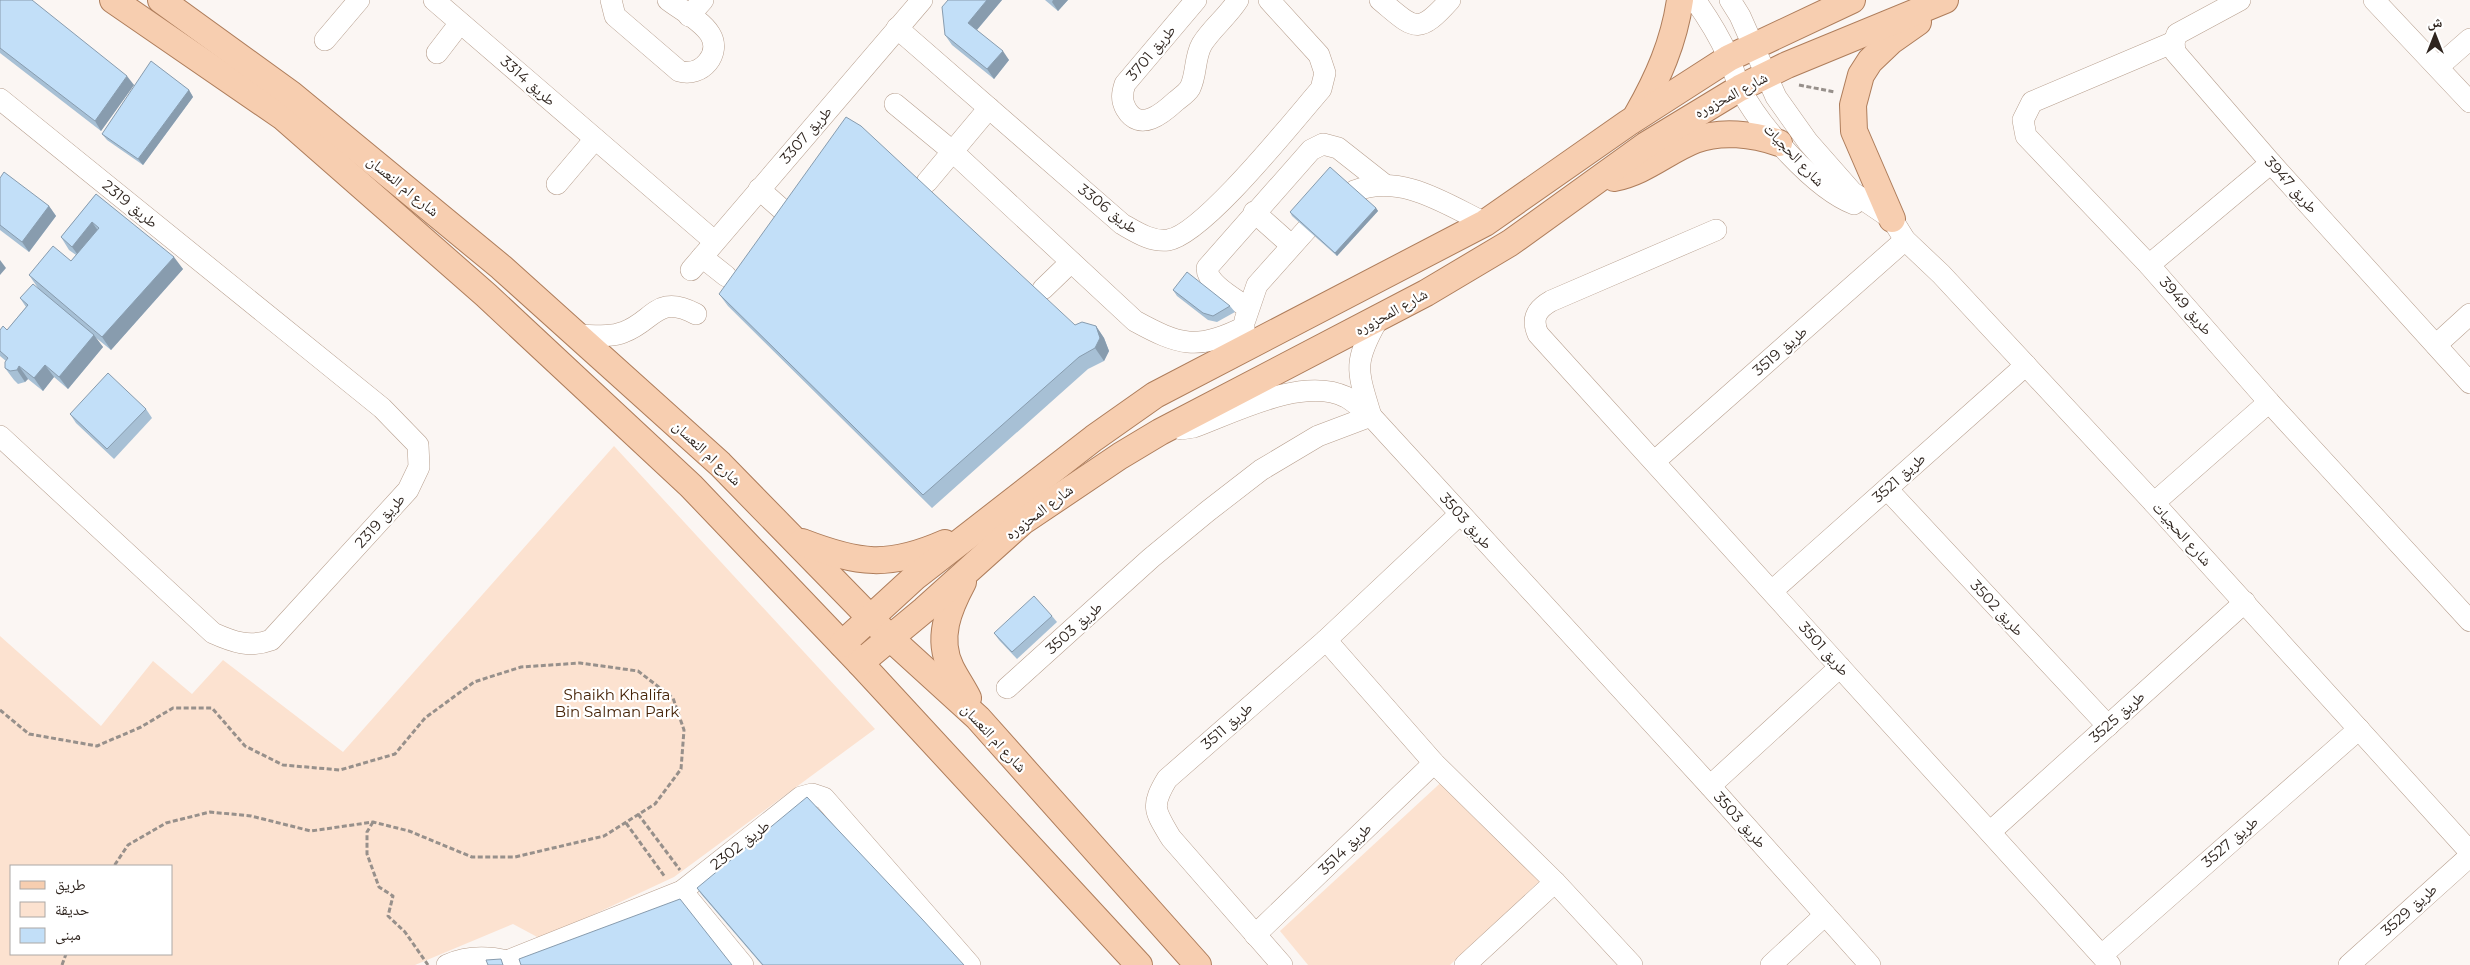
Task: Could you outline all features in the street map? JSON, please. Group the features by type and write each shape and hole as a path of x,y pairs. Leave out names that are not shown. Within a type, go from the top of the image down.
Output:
{"main road":[{"name":"شارع ام النعسان","path":"113,0 283,117 486,295 691,486 860,663 1139,965"},
{"name":"شارع ام النعسان","path":"161,0 291,94 501,267 720,464 798,541 889,637 978,718 1198,965"},
{"path":"1635,119 1660,74 1678,17 1680,0"},
{"name":"شارع المحزوره","path":"842,644 915,577 1094,438 1244,328 1295,323 1485,223 1635,119 1729,58 1754,48 1852,0"},
{"name":"شارع المحزوره","path":"860,663 889,637 924,610 1022,522 1120,456 1160,432 1377,320 1510,243 1653,141 1740,88 1788,65 1946,0"},
{"path":"1898,230 1854,131 1853,105 1861,75 1870,61 1890,42 1949,0"},
{"path":"1599,179 1630,175 1695,140 1714,136 1760,136 1779,143"},
{"path":"798,541 844,556 873,561 906,558 977,529"},
{"path":"971,568 950,607 944,643 951,668 978,718"}],"street":[{"path":"325,40 358,0"},
{"path":"611,0 615,16 679,71 688,74 696,72 704,66 713,46 710,35 668,0"},
{"path":"689,16 703,0"},
{"name":"طريق 3307","path":"702,256 922,0"},
{"name":"طريق 3701","path":"1196,0 1125,84 1122,93 1122,103 1127,112 1135,118 1145,120 1155,118 1189,90 1193,80 1196,59 1204,42 1238,0"},
{"name":"طريق 3306","path":"897,28 1122,224 1145,237 1168,240 1191,230 1212,212 1322,89 1325,74 1319,55 1269,0"},
{"path":"1380,0 1403,19 1417,25 1432,20 1443,7"},
{"name":"شارع الحجيات","path":"1695,0 1716,32 1729,58 1740,88 1779,143 1828,189 1843,200 1898,230"},
{"name":"شارع الحجيات","path":"1730,0 1784,109 1827,165 1852,192 1898,230 1924,256 2026,365 2245,602 2470,854"},
{"path":"2174,42 2177,34 2240,0"},
{"path":"2374,0 2470,102"},
{"name":"طريق 3314","path":"443,3 460,23 595,139 702,256 726,276"},
{"path":"437,52 460,23"},
{"path":"2438,66 2470,38"},
{"name":"طريق 3947","path":"2174,42 2175,52 2271,163 2470,383"},
{"name":"طريق 3949","path":"2174,42 2032,102 2023,120 2026,136 2149,265 2269,402 2470,621"},
{"name":"طريق 2319","path":"0,99 382,408 418,445 418,467 408,490 271,640 257,645 232,641 213,633 0,436"},
{"path":"896,104 952,151 1134,321 1162,336 1192,343 1220,339 1244,328 1257,285 1306,229"},
{"path":"927,182 988,108"},
{"path":"556,184 595,139"},
{"path":"1244,328 1207,273 1207,268 1254,212 1311,150 1323,144 1338,148 1385,185"},
{"path":"2149,265 2271,163"},
{"path":"1354,190 1385,185 1424,192 1485,223"},
{"path":"759,189 786,213"},
{"path":"1254,212 1291,245"},
{"name":"طريق 3501","path":"1716,230 1542,306 1534,320 1538,334 2106,960"},
{"name":"طريق 3519","path":"1655,461 1898,230"},
{"path":"1044,290 1071,262"},
{"path":"577,335 605,336 626,332 662,307 674,306 696,314"},
{"path":"2436,345 2470,314"},
{"path":"1371,416 1360,380 1360,359 1362,347 1377,320"},
{"name":"طريق 3521","path":"1772,591 2026,365"},
{"path":"1160,432 1194,427 1274,396 1300,391 1321,392 1345,397 1371,416"},
{"path":"1318,436 1330,426 1336,412 1330,399 1321,392"},
{"path":"2154,503 2269,402"},
{"name":"طريق 3503","path":"1007,688 1208,510 1261,470 1318,436 1371,416 1710,786 1870,965"},
{"name":"طريق 3502","path":"1887,489 2108,726"},
{"name":"طريق 3511","path":"1282,965 1171,838 1158,816 1156,798 1167,779 1326,640 1460,514"},
{"name":"طريق 3525","path":"1990,832 2245,602"},
{"path":"1326,640 1434,763 1555,882 1632,965"},
{"path":"1710,786 1840,666"},
{"name":"طريق 3527","path":"2106,960 2359,729"},
{"name":"طريق 3514","path":"1255,936 1434,763"},
{"name":"طريق 2302","path":"447,965 460,959 477,957 507,963 683,890 801,797 812,794 824,798 970,965"},
{"name":"طريق 3529","path":"2349,965 2470,854"},
{"path":"1465,965 1555,882"},
{"path":"683,890 743,965"},
{"path":"1771,965 1825,915"}],"path":[{"path":"1792,83 1855,96"},
{"path":"0,710 29,734 97,746 141,727 173,708 212,708 244,746 284,765 340,770 395,754 425,718 474,682 521,668 570,664 638,671 673,698 684,730 681,769 655,804 604,836 515,858 472,856 408,831 373,822 311,831 251,816 210,812 166,823 128,845 115,865"},
{"path":"638,814 683,890"},
{"path":"373,822 367,832 367,854 379,887 392,896 388,916 405,932 428,965"},
{"path":"626,823 683,890"}],"green space":[{"name":"Shaikh Khalifa Bin Salman Park","path":"614,446 875,729 674,877 541,939 513,924 415,965 0,965 0,636 101,726 153,661 192,694 223,660 343,752"},
{"path":"1448,776 1543,878 1450,965 1308,965 1280,931"}],"building":[{"path":"0,0 32,0 127,76 95,121 0,48"},
{"path":"948,0 987,0 968,23 1003,51 987,69 945,35 942,7"},
{"path":"151,61 189,90 138,159 102,134"},
{"path":"846,117 861,126 1075,325 1082,322 1096,326 1100,338 1095,348 1079,357 923,495 719,294"},
{"path":"1330,167 1376,208 1335,253 1290,212"},
{"path":"4,172 49,206 22,242 0,225 0,178"},
{"path":"96,194 174,257 102,337 29,275 53,246 71,261 99,228 92,222 72,247 61,237"},
{"path":"1187,272 1230,306 1213,316 1203,313 1173,290"},
{"path":"33,284 94,335 59,377 45,365 34,378 19,366 17,370 10,371 5,368 5,362 8,358 0,351 0,330 3,326 7,330 28,305 20,298"},
{"path":"108,373 146,409 107,449 70,414"},
{"path":"1034,596 1052,616 1012,652 994,633"},
{"path":"807,797 964,965 763,965 697,888"},
{"path":"680,899 732,965 521,965 519,959"},
{"path":"501,959 503,965 488,965 486,960"}]}
